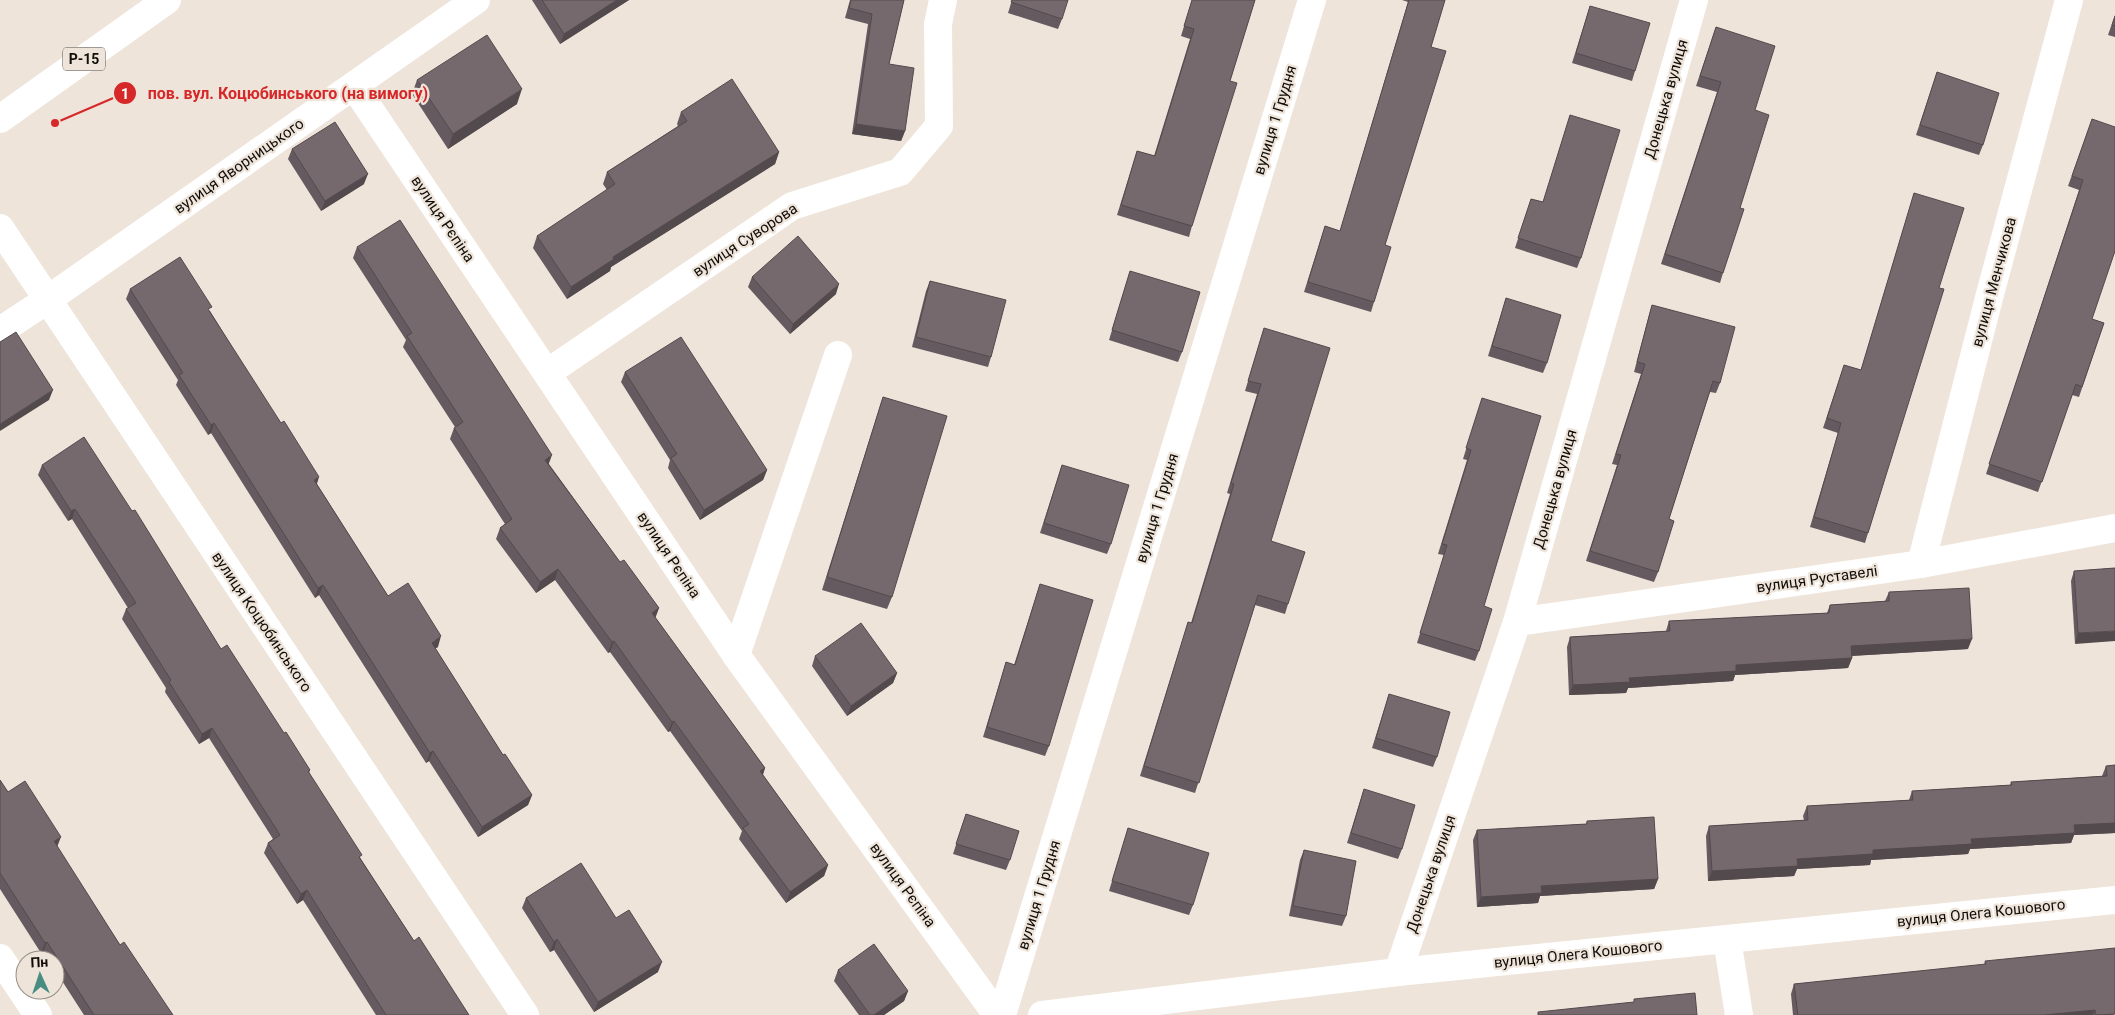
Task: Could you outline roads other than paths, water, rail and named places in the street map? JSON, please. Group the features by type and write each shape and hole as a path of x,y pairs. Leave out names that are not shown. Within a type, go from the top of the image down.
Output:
{"street":[{"name":"Р-15","path":"0,119 167,0"},
{"name":"вулиця Яворницького","path":"0,331 476,0"},
{"name":"вулиця Суворова","path":"547,373 792,206 900,172 939,126 938,24 944,0"},
{"name":"вулиця 1 Грудня","path":"1002,1015 1312,0"},
{"name":"Донецька вулиця","path":"1398,972 1517,622 1694,0"},
{"name":"вулиця Менчикова","path":"1921,564 2069,0"},
{"name":"вулиця Рєпіна","path":"354,86 736,655 997,1015"},
{"name":"вулиця Коцюбинського","path":"0,228 525,1015"},
{"path":"736,655 838,355"},
{"name":"вулиця Руставелі","path":"1517,622 1921,564 2115,528"},
{"name":"вулиця Олега Кошового","path":"1042,1015 1398,972 2115,900"},
{"path":"1727,939 1739,1015"},
{"path":"0,958 38,1015"}],"place":[{"name":"пов. вул. Коцюбинського (на вимогу)","path":"55,123"}]}
